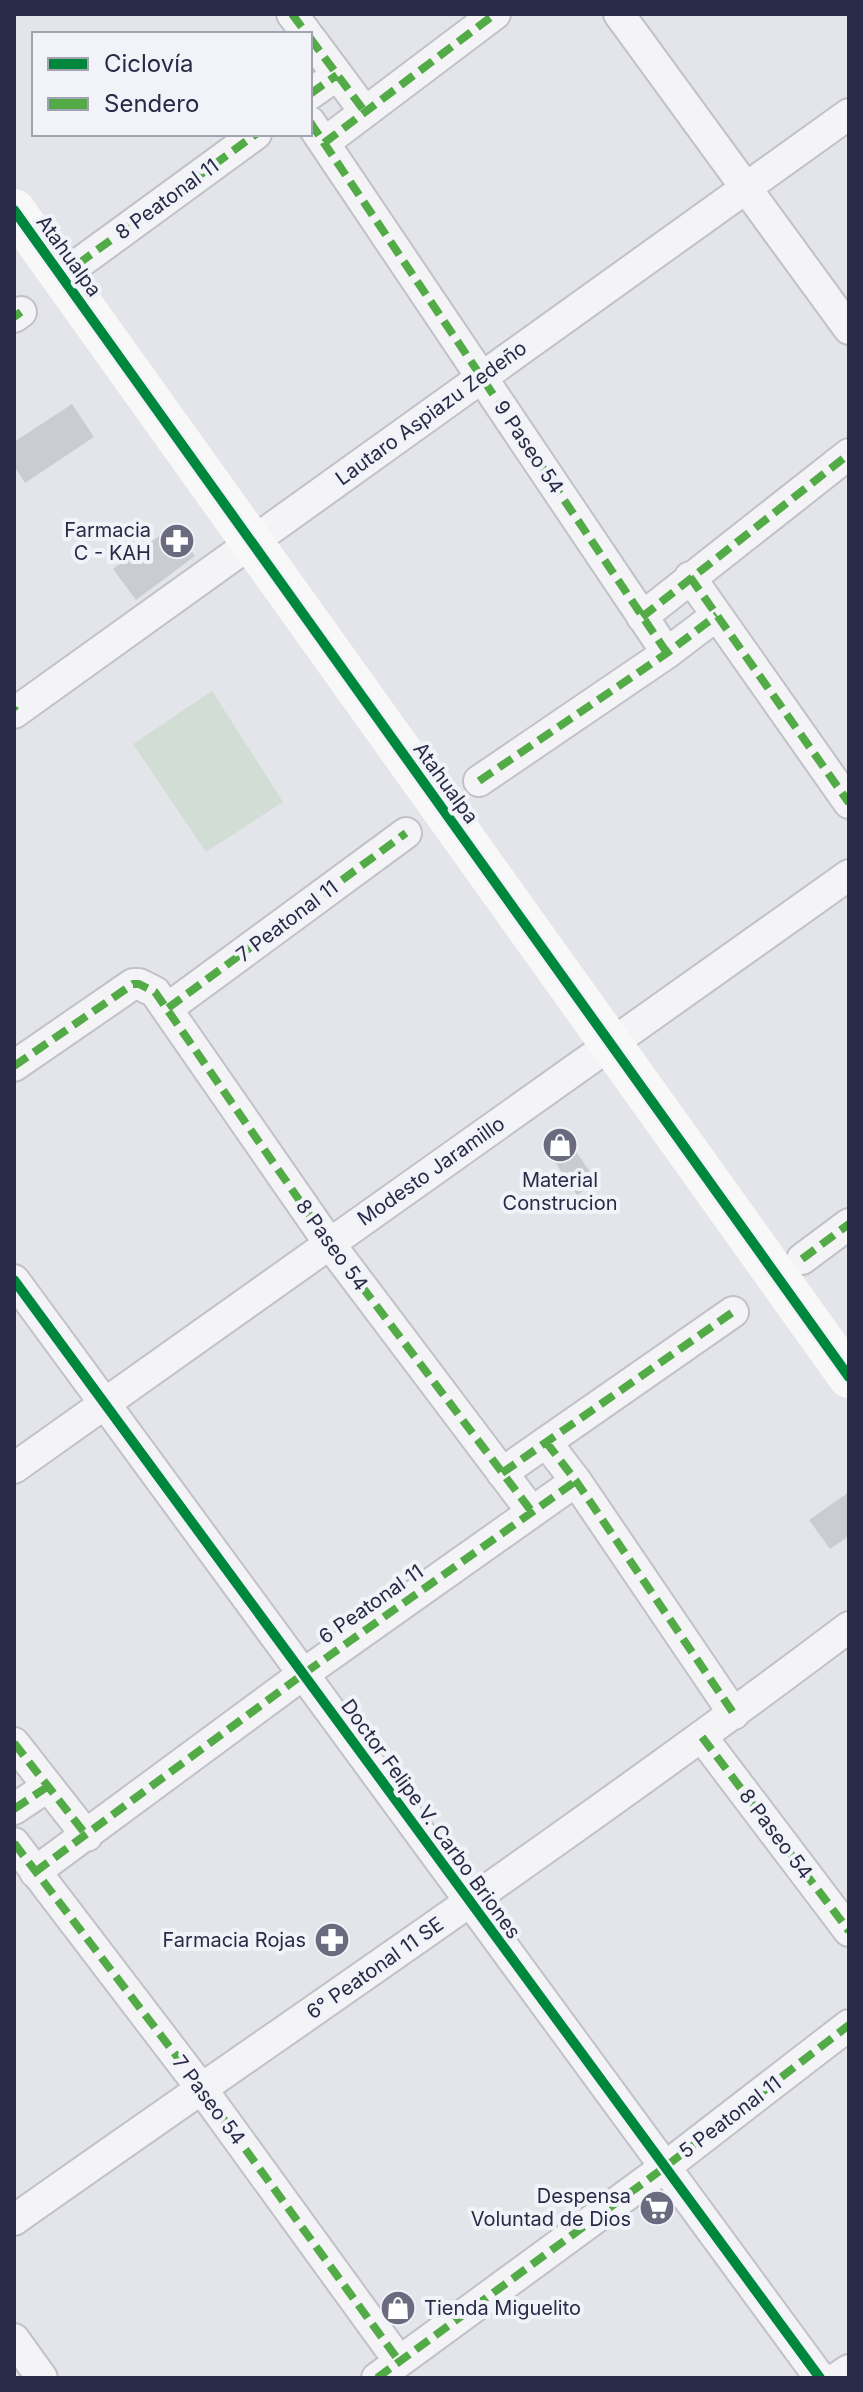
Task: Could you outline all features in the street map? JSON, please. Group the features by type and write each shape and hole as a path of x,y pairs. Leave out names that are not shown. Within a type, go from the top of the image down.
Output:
{"street":[{"path":"292,14 305,32"},
{"path":"317,133 365,112 495,14"},
{"path":"619,14 849,329"},
{"path":"312,41 365,112"},
{"path":"312,93 337,75"},
{"name":"Lautaro Aspiazu Zedeño","path":"15,711 849,114"},
{"name":"9 Paseo 54","path":"317,133 667,653"},
{"name":"8 Peatonal 11","path":"78,264 253,136"},
{"name":"Atahualpa","path":"14,210 849,1377"},
{"path":"642,617 849,454"},
{"path":"690,577 849,803"},
{"path":"479,781 667,653 717,615"},
{"name":"7 Peatonal 11","path":"168,1008 406,833"},
{"name":"Modesto Jaramillo","path":"14,1468 849,875"},
{"name":"8 Paseo 54","path":"14,1066 133,984 155,992 329,1243 532,1512"},
{"path":"802,1259 849,1224"},
{"name":"Doctor Felipe V. Carbo Briones","path":"14,1280 102,1404 820,2378"},
{"path":"502,1473 733,1312"},
{"path":"546,1442 576,1481 734,1714"},
{"name":"6 Peatonal 11","path":"35,1872 302,1675 576,1481"},
{"name":"6° Peatonal 11 SE","path":"14,2220 470,1903 734,1714 849,1627"},
{"name":"8 Paseo 54","path":"702,1737 849,1931"},
{"path":"14,1743 87,1836"},
{"path":"14,1809 47,1787"},
{"name":"7 Paseo 54","path":"14,1843 201,2088 388,2370"},
{"name":"5 Peatonal 11","path":"388,2370 665,2167 849,2025"},
{"path":"14,2339 42,2378"},
{"path":"837,2378 849,2370"}],"shaded area":[{"path":"212,691 283,802 206,852 133,744"}],"building":[{"path":"72,404 94,437 25,483 14,466 14,442"},
{"path":"173,526 195,556 136,600 113,569"},
{"path":"564,1134 597,1182 577,1195 545,1147"},
{"path":"849,1492 849,1536 830,1549 809,1520"}],"marked path":[{"path":"292,14 306,32"},
{"path":"324,143 495,14"},
{"path":"312,41 365,112"},
{"path":"312,93 337,75"},
{"path":"312,125 667,653"},
{"path":"78,264 253,136"},
{"path":"14,317 21,312"},
{"path":"642,617 849,454"},
{"path":"690,577 849,803"},
{"path":"479,781 667,653 717,615"},
{"path":"168,1008 406,833"},
{"path":"14,1066 133,984 155,992 329,1243 532,1512"},
{"path":"802,1259 849,1224"},
{"path":"502,1473 733,1312"},
{"path":"546,1442 576,1481 734,1714"},
{"path":"35,1872 302,1675 576,1481"},
{"path":"702,1737 849,1931"},
{"path":"14,1743 87,1836"},
{"path":"14,1809 47,1787"},
{"path":"14,1843 201,2088 399,2361"},
{"path":"377,2378 665,2167 849,2025"}],"cycle path":[{"path":"14,210 849,1377"},
{"path":"14,1280 820,2378"}],"place":[{"name":"Farmacia C - KAH","path":"177,541"},
{"name":"Material Construcion","path":"560,1145"},
{"name":"Farmacia Rojas","path":"332,1940"},
{"name":"Despensa Voluntad de Dios","path":"657,2208"},
{"name":"Tienda Miguelito","path":"398,2308"}]}
